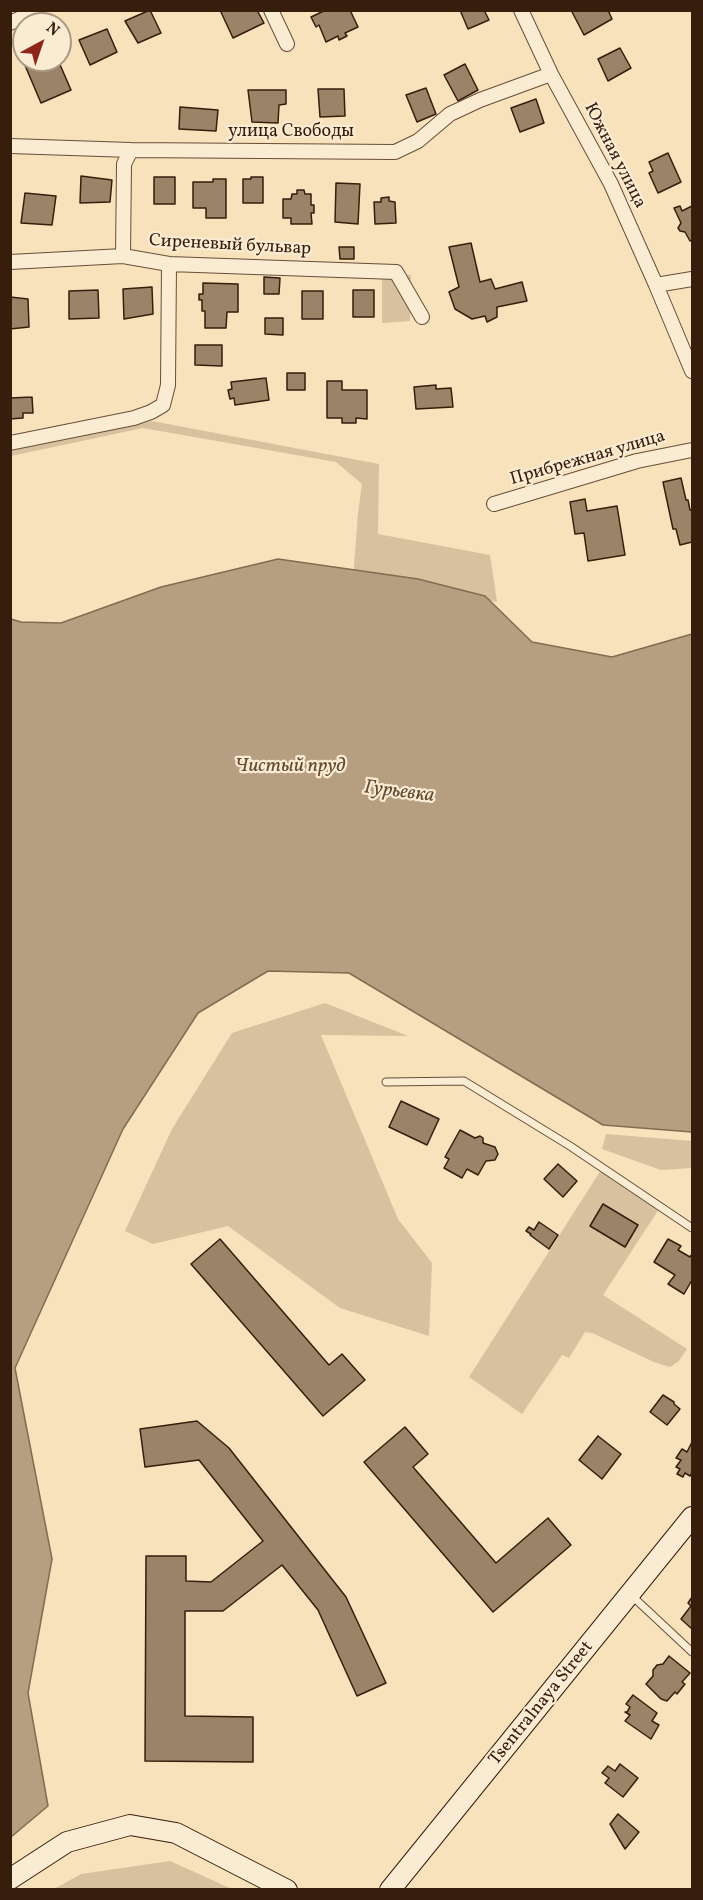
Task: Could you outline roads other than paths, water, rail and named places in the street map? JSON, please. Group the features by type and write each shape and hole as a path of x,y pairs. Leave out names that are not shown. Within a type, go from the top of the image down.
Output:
{"main road":[{"name":"Tsentralnaya Street","path":"390,1890 693,1517"},
{"path":"10,1879 68,1842 130,1825 176,1833 286,1890"}],"street":[{"path":"10,23 38,10"},
{"path":"271,10 288,44"},
{"name":"Южная улица","path":"521,10 551,74 611,184 693,371"},
{"name":"улица Свободы","path":"10,146 131,150 395,152 418,141 450,114 480,100 551,74"},
{"path":"123,256 124,164 131,150"},
{"name":"Сиреневый бульвар","path":"10,262 123,256 169,264 396,272 422,317"},
{"path":"10,443 134,418 163,405 168,385 169,264"},
{"path":"656,285 693,279"},
{"name":"Прибрежная улица","path":"494,504 637,461 693,450"}],"lane":[{"path":"386,1082 464,1081 570,1146 693,1228"},
{"path":"630,1594 693,1652"}],"water":[{"name":"Чистый пруд","path":"278,559 418,579 485,596 532,642 612,657 692,634 692,1132 603,1125 349,973 268,971 198,1013 123,1129 15,1368 52,1559 28,1693 48,1806 11,1837 11,619 21,622 61,623 161,587"}],"water label":[{"name":"Гурьевка","path":"399,793"}]}
